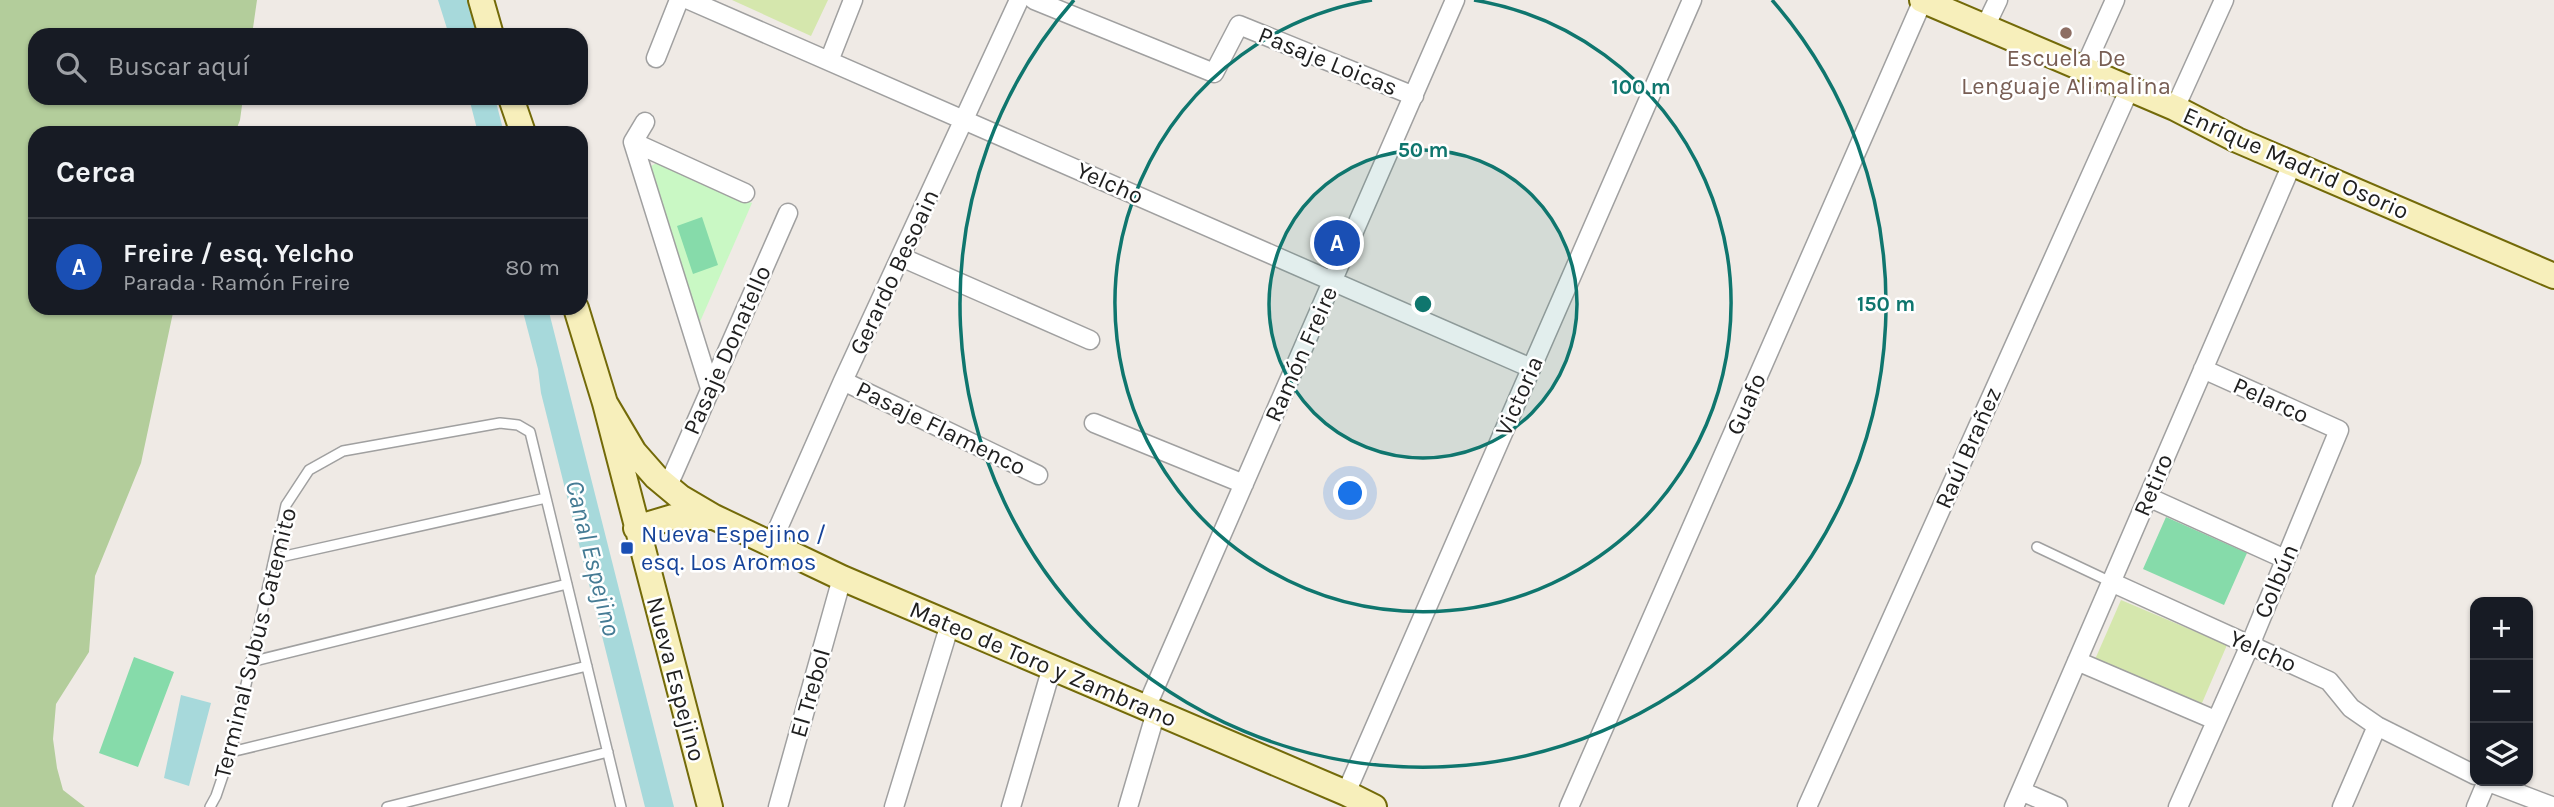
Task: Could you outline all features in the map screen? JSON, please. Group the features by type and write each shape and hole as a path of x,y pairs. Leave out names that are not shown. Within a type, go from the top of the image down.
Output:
{"street":[{"path":"656,58 679,0"},
{"name":"Yelcho","path":"689,0 1531,368"},
{"path":"829,61 853,0"},
{"name":"Gerardo Besoain","path":"771,544 843,381 1019,0"},
{"name":"Pasaje Loicas","path":"1034,0 1214,73 1239,25 1414,96"},
{"name":"Ramón Freire","path":"1128,807 1151,710 1244,484 1455,0"},
{"name":"Victoria","path":"1346,793 1692,0"},
{"name":"Enrique Madrid Osorio","path":"1922,0 2130,88 2237,140 2554,276"},
{"name":"Guafo","path":"1569,807 1922,0"},
{"path":"1985,27 1998,0"},
{"path":"2084,69 2115,0"},
{"path":"2175,108 2224,0"},
{"path":"482,1 490,28"},
{"name":"Raúl Brañez","path":"1807,807 2130,88"},
{"path":"514,105 521,126"},
{"path":"645,122 633,142 710,388"},
{"path":"633,142 745,193"},
{"name":"Retiro","path":"2017,799 2292,164"},
{"name":"Pasaje Donatello","path":"667,488 788,214"},
{"path":"901,257 1090,340"},
{"name":"Nueva Espejino","path":"578,315 605,403 710,807"},
{"name":"Pelarco","path":"2203,369 2339,430"},
{"name":"Pasaje Flamenco","path":"843,381 1038,475"},
{"name":"Mateo de Toro y Zambrano","path":"605,403 634,452 667,488 714,517 842,578 1374,807"},
{"path":"1094,423 1244,484"},
{"name":"Colbún","path":"2178,807 2250,645 2339,430"},
{"path":"634,520 641,502 663,495 667,488"},
{"path":"2148,497 2285,559"},
{"name":"Mateo de Toro y Zambrano","path":"634,520 714,517"},
{"name":"El Trebol","path":"778,807 842,578"},
{"name":"Yelcho","path":"2111,582 2329,681 2351,708 2377,726 2470,772"},
{"path":"894,807 950,624"},
{"path":"2077,661 2215,720"},
{"path":"1011,807 1052,667"},
{"path":"2342,807 2377,726"},
{"path":"2476,807 2485,786"},
{"path":"2500,786 2554,807"},
{"path":"2017,799 2058,807"}],"lane":[{"name":"Terminal Subus Catemito","path":"210,807 231,752 286,505 309,470 343,451 500,423 518,425 530,432 546,498"},
{"path":"276,558 546,498 621,807"},
{"name":"Yelcho","path":"2037,547 2111,582"},
{"path":"250,662 567,584"},
{"path":"231,752 587,666"},
{"path":"387,807 608,751"}],"green space":[{"path":"0,0 257,0 253,28 28,28 28,105 242,105 238,126 28,126 28,315 173,315 141,463 95,576 89,652 56,704 53,739 63,790 85,807 0,807"},
{"path":"732,0 828,0 811,36"},
{"path":"658,162 752,203 699,324 648,168"},
{"path":"702,217 718,265 693,274 677,226"},
{"path":"2166,517 2247,553 2224,605 2143,569"},
{"path":"2121,600 2227,645 2199,710 2093,664"},
{"path":"134,657 174,672 138,767 99,753"}],"water":[{"path":"438,0 470,0 477,28 447,28"},
{"path":"471,105 497,105 502,126 476,126"},
{"name":"Canal Espejino","path":"524,315 550,315 674,807 645,807 541,393 538,369"},
{"path":"181,695 211,703 189,786 164,778"}],"place":[{"name":"Escuela De Lenguaje Alimalina","path":"2066,33"},
{"name":"Freire / esq. Yelcho","path":"1337,243"},
{"name":"Nueva Espejino / esq. Los Aromos","path":"627,548"}]}
